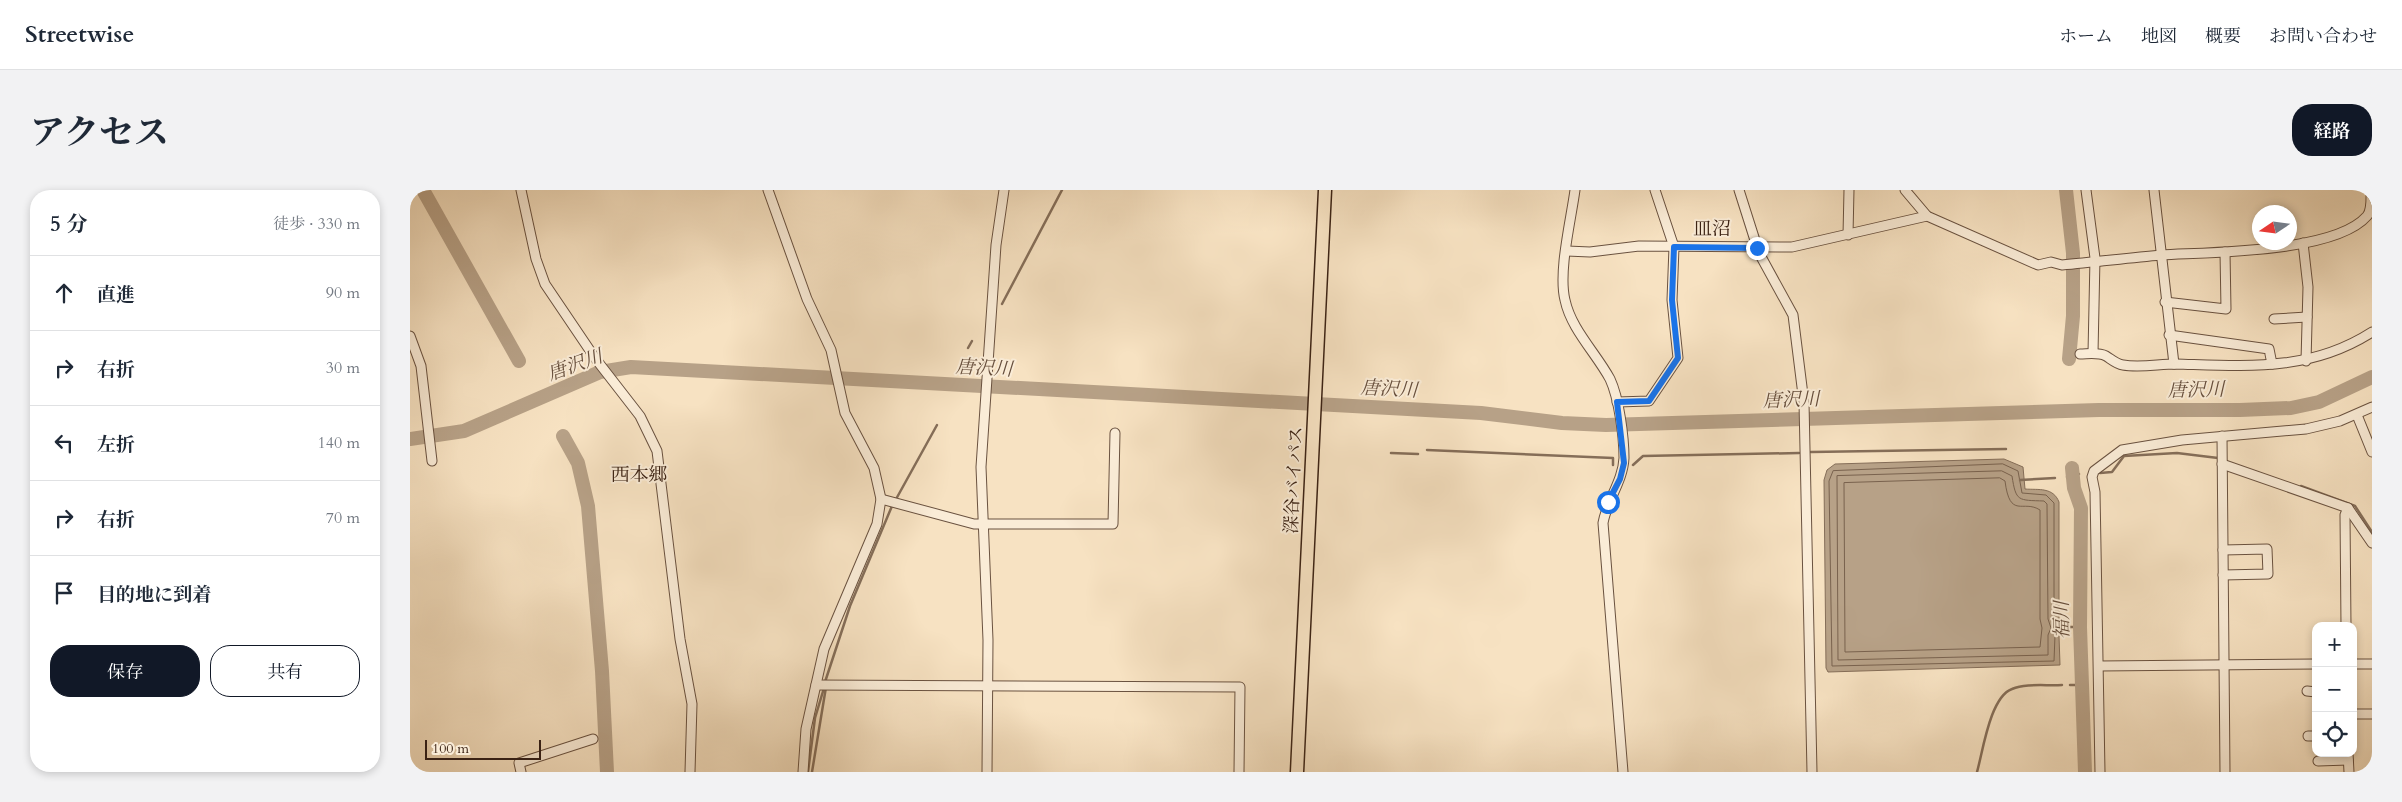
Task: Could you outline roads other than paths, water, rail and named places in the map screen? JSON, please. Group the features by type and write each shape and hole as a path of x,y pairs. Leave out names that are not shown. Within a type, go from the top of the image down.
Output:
{"highway":[{"name":"深谷バイパス","path":"1297,772 1317,389 1325,190"}],"street":[{"path":"522,190 536,259 545,284 595,358 648,429 657,451 679,630 692,704 690,772"},
{"path":"768,190 807,298 831,350 848,420 877,475 881,499 877,524 824,649 806,729 804,772"},
{"path":"987,772 989,685 981,467 996,246 1004,190"},
{"path":"1575,190 1563,284 1566,306 1576,326 1609,378 1617,404 1624,455 1622,472 1605,510 1603,523 1623,772"},
{"path":"1617,404 1649,401 1678,358 1672,300 1674,247 1655,190"},
{"path":"1739,190 1757,248 1793,315 1804,403 1812,772"},
{"path":"1848,190 1848,235"},
{"path":"1905,190 1927,216 2038,265 2051,262 2062,265 2278,248 2303,243 2353,227 2368,215 2371,190"},
{"path":"2086,190 2091,262 2093,353"},
{"path":"2154,190 2165,302 2174,364"},
{"path":"1567,251 1590,252 1639,246 1792,248 1927,216"},
{"path":"2303,243 2308,287 2306,361"},
{"path":"2165,302 2226,309 2226,252"},
{"path":"2274,318 2307,317"},
{"path":"2080,354 2093,353 2104,355 2123,365 2174,364 2224,366 2272,364 2306,361 2352,344 2372,332"},
{"path":"2169,335 2269,349 2272,364"},
{"path":"410,336 421,366 432,458"},
{"path":"2100,772 2095,492 2092,477 2094,471 2122,450 2222,436 2326,426 2357,415 2372,407"},
{"path":"2357,415 2372,452"},
{"path":"881,499 974,524 1113,524 1115,433"},
{"path":"2222,436 2224,772"},
{"path":"2222,464 2348,508 2372,543"},
{"path":"2346,622 2345,515 2348,508"},
{"path":"2223,550 2267,550 2268,574 2223,575"},
{"path":"2099,666 2312,664"},
{"path":"2357,664 2372,664"},
{"path":"816,685 1240,687 1239,772"},
{"path":"2357,714 2372,714"},
{"path":"521,772 519,763 593,738"},
{"path":"2318,761 2348,757 2348,772"}],"water":[{"path":"2004,459 2023,467 2025,489 2049,492 2059,502 2059,619 2069,620 2070,635 2059,636 2060,665 1828,672 1826,668 1824,480 1827,470 1835,464"}],"waterway":[{"path":"423,190 519,361"},
{"path":"1002,304 1062,190"},
{"name":"福川","path":"2066,190 2073,253 2073,316 2069,359"},
{"path":"968,348 972,341"},
{"name":"唐沢川","path":"410,439 464,431 600,372 631,367 1481,413 1562,423 1606,425 2099,410 2291,408 2319,402 2372,377"},
{"path":"895,501 937,425"},
{"path":"563,436 578,463 588,506 602,671 607,772"},
{"path":"1811,452 2006,449"},
{"path":"1427,450 1613,458 1613,465"},
{"path":"1391,453 1418,454"},
{"path":"1633,465 1643,456 1799,453"},
{"path":"2100,473 2112,472 2124,456 2177,453 2218,458"},
{"name":"福川","path":"2072,468 2074,488 2081,508 2080,627 2085,772"},
{"name":"福川","path":"2067,477 2079,474"},
{"path":"2020,480 2055,478"},
{"path":"2301,486 2355,506 2372,532"},
{"path":"825,682 850,606 892,506"},
{"path":"2066,627 2080,627"},
{"path":"1977,772 1988,726 1998,702 2004,694 2012,689 2023,686 2062,685"},
{"path":"2070,685 2081,685"},
{"path":"812,772 826,687"},
{"path":"808,772 815,718 824,688"}],"district":[{"name":"皿沼","path":"1712,229"},
{"name":"西本郷","path":"639,475"}]}
